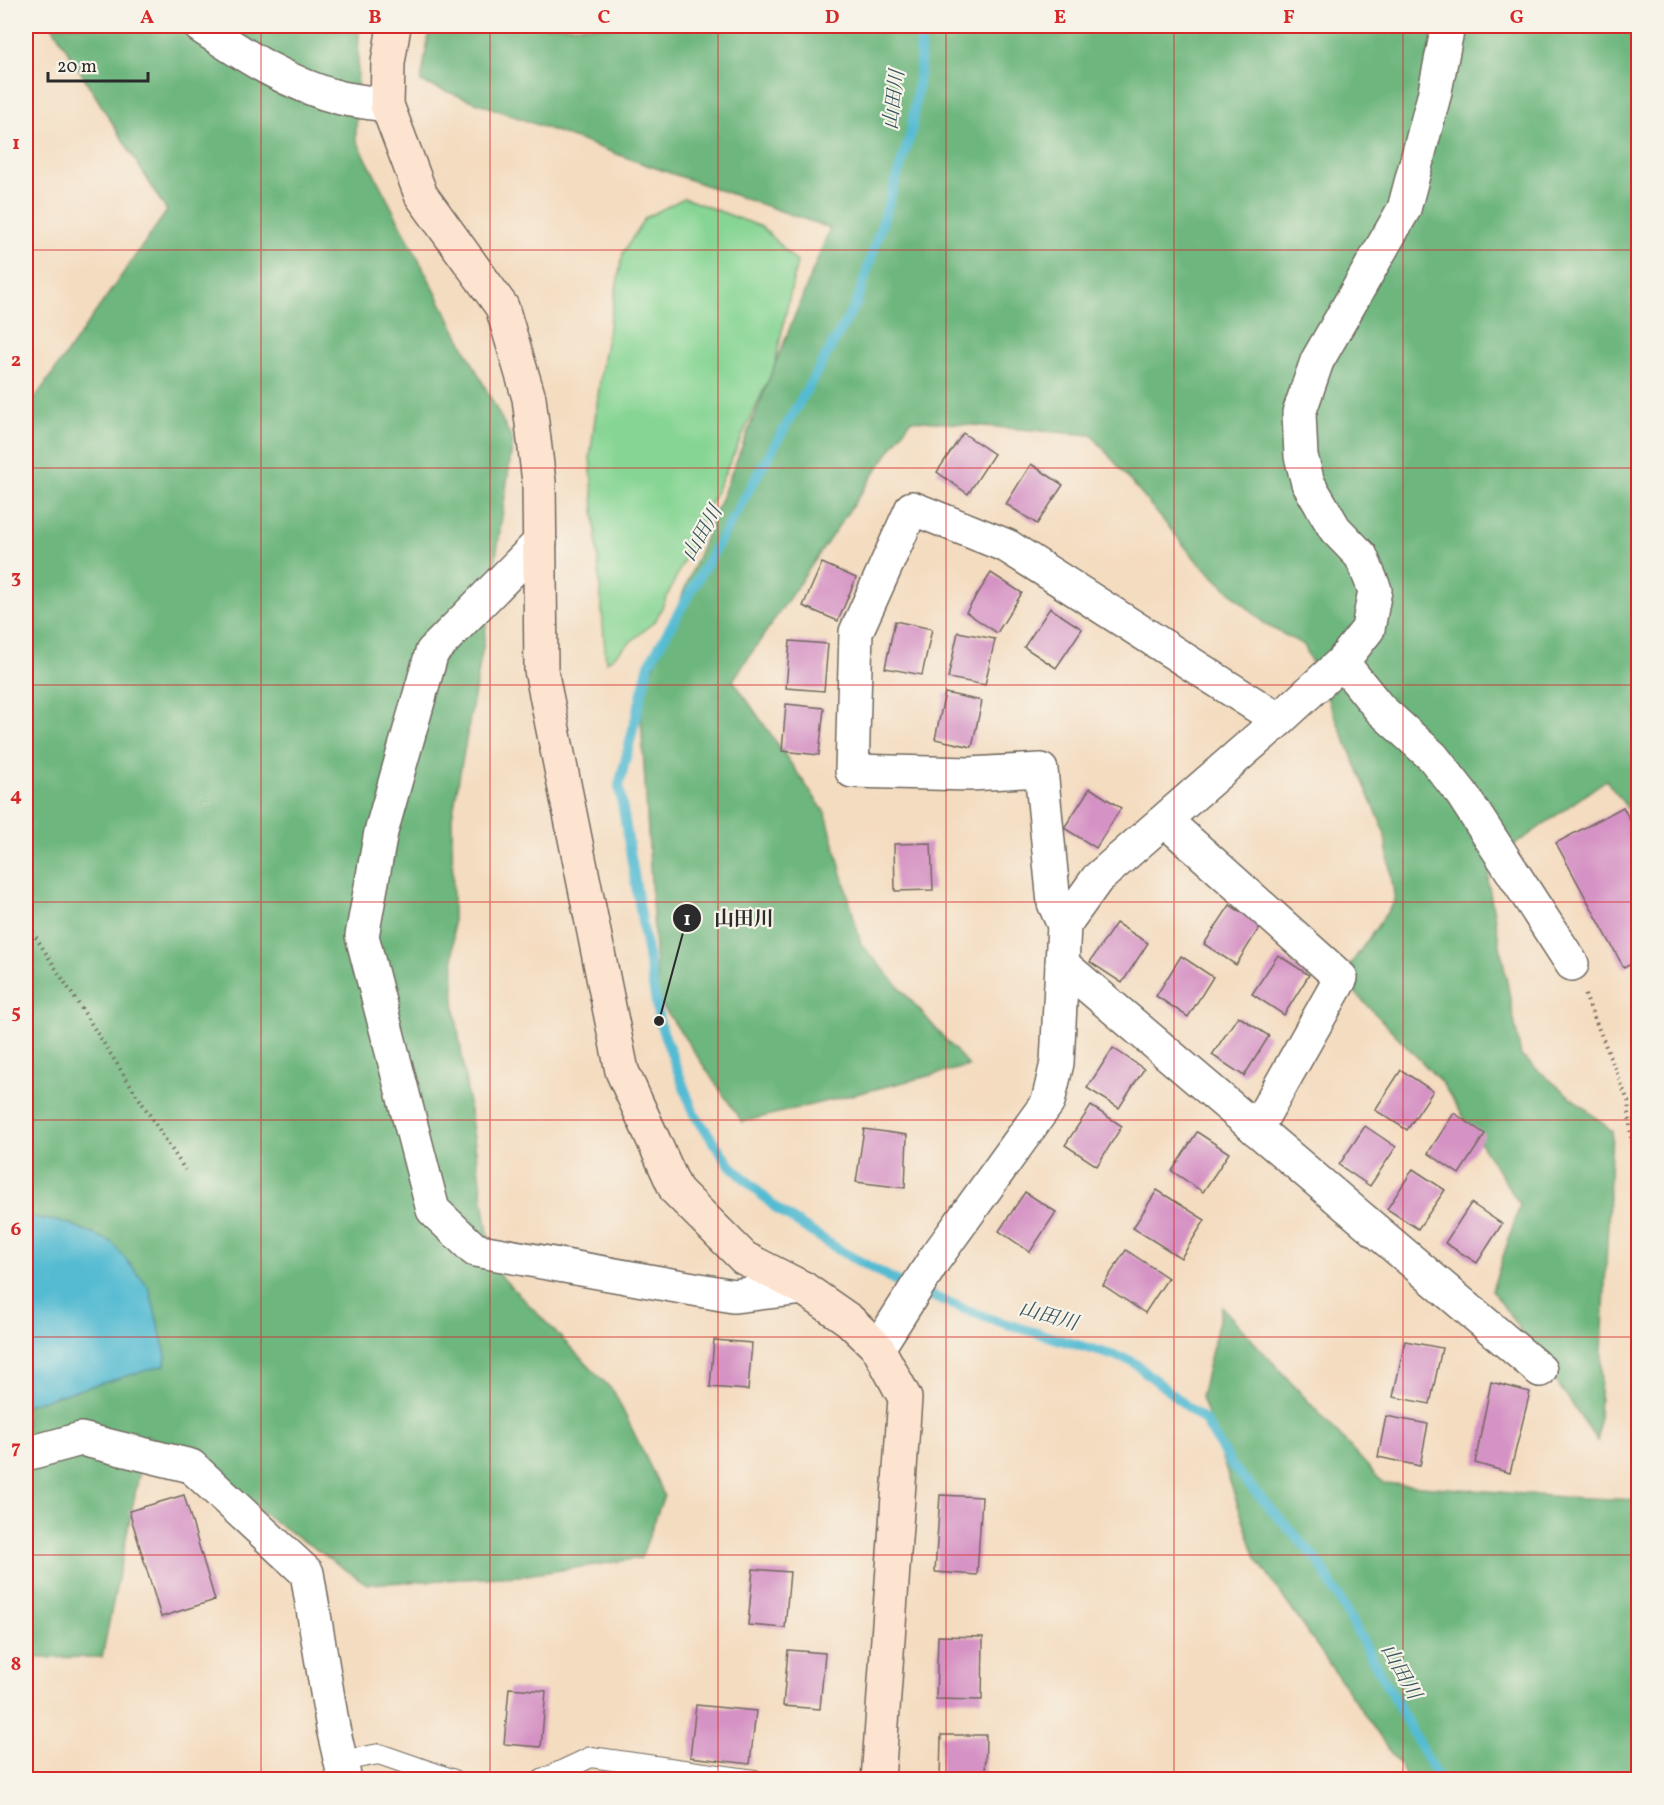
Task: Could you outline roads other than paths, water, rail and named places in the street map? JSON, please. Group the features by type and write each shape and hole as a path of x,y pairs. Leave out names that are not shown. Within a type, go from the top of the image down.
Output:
{"street":[{"path":"200,26 250,59 302,85 341,98 387,105"},
{"path":"394,26 388,63 387,105 421,195 502,307 529,398 540,482 541,670 622,1071 676,1190 744,1258 802,1288 849,1320 885,1337 905,1398 879,1779"},
{"path":"1064,925 1097,879 1166,821 1342,662 1368,629 1375,590 1360,556 1335,529 1308,483 1301,456 1299,413 1317,361 1404,209 1434,96 1448,26"},
{"path":"885,1337 934,1260 1048,1102 1057,1063 1064,925 1054,903 1041,770 970,774 852,771 856,632 912,508 1007,546 1279,720"},
{"path":"540,542 432,652 381,832 362,936 433,1210 475,1250 733,1296 802,1288"},
{"path":"1342,662 1380,709 1433,757 1462,794 1572,964"},
{"path":"1166,821 1341,978 1256,1129"},
{"path":"1062,964 1540,1370"},
{"path":"26,1454 81,1439 191,1466 307,1573 343,1770"}],"lane":[{"path":"343,1770 380,1754 454,1779"},
{"path":"542,1779 591,1757 754,1779"}],"water":[{"path":"26,1216 68,1223 112,1242 149,1288 166,1355 165,1365 26,1405"}],"waterway":[{"name":"山田川","path":"921,26 920,70 911,133 857,302 649,664 619,786 659,1021 694,1114 730,1165 778,1210 844,1253 904,1285 990,1319 1132,1361 1205,1421 1232,1466 1319,1562 1439,1780"}],"place":[{"name":"山田川","path":"659,1021"}]}
